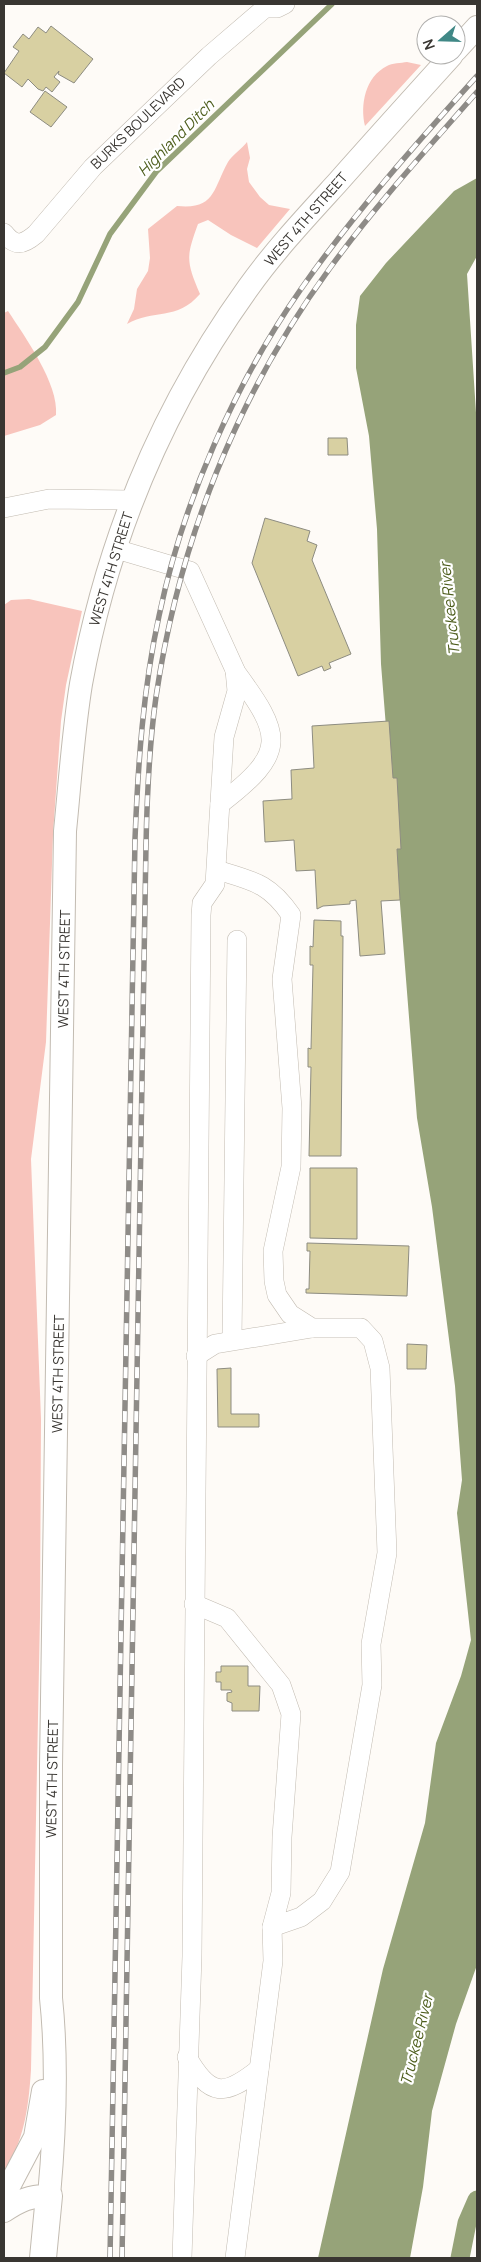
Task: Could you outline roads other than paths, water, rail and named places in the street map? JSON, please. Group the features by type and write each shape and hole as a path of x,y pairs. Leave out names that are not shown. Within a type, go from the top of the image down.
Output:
{"highway":[{"path":"43,2258 49,2196"}],"main road":[{"path":"466,39 477,26"},
{"name":"WEST 4TH STREET","path":"49,2196 55,2101 55,2036 51,1998 51,1776 66,831 81,686 91,635 132,500 156,444 186,384 249,286 289,236 443,65"},
{"name":"WEST 4TH STREET","path":"4,2196 26,2157 36,2129 44,2082 46,2036 51,1998"},
{"path":"4,2211 18,2201 30,2197 49,2196"}],"street":[{"name":"BURKS BOULEVARD","path":"11,238 27,242 36,234 92,167 209,56 265,8 278,8 285,4"},
{"path":"4,508 49,499 132,500"},
{"path":"116,549 190,571 235,670 262,708 272,732 271,750 256,774 220,804"},
{"path":"182,2258 187,2057 192,1956 200,915 202,903 215,884 217,870 224,736 237,691 235,670"},
{"path":"217,870 260,884 276,895 291,915 282,979 292,1108 291,1167 273,1251 274,1281 277,1295 290,1314 312,1328"},
{"path":"232,1340 237,940"},
{"path":"196,1356 215,1344 232,1340 312,1328 361,1328 372,1341 380,1368 387,1553 371,1644 372,1685 340,1872 322,1901 301,1917 272,1927"},
{"path":"194,1604 226,1618 233,1625 281,1685 291,1714 282,1837 281,1893 272,1927 273,1961 235,2258"},
{"path":"187,2057 204,2083 227,2089 242,2082 259,2068"}],"water":[{"name":"Truckee River","path":"477,178 477,256 467,274 477,428 477,1965 456,2024 432,2111 423,2187 410,2258 318,2258 383,1969 425,1823 436,1743 461,1676 471,1640 457,1513 462,1480 455,1386 432,1207 417,1118 381,664 377,529 369,436 356,368 356,325 360,296 386,263 454,191"}],"waterway":[{"name":"Highland Ditch","path":"4,373 20,367 45,347 78,302 110,234 156,172 332,4"},
{"path":"460,2258 467,2223 477,2200"}],"railway":[{"path":"110,2258 135,839 142,727 153,643 169,573 197,487 214,445 254,364 301,289 342,233 408,153 477,76"},
{"path":"122,2258 146,845 149,771 156,697 166,639 180,582 197,526 240,418 267,367 297,316 347,245 477,92"}]}
